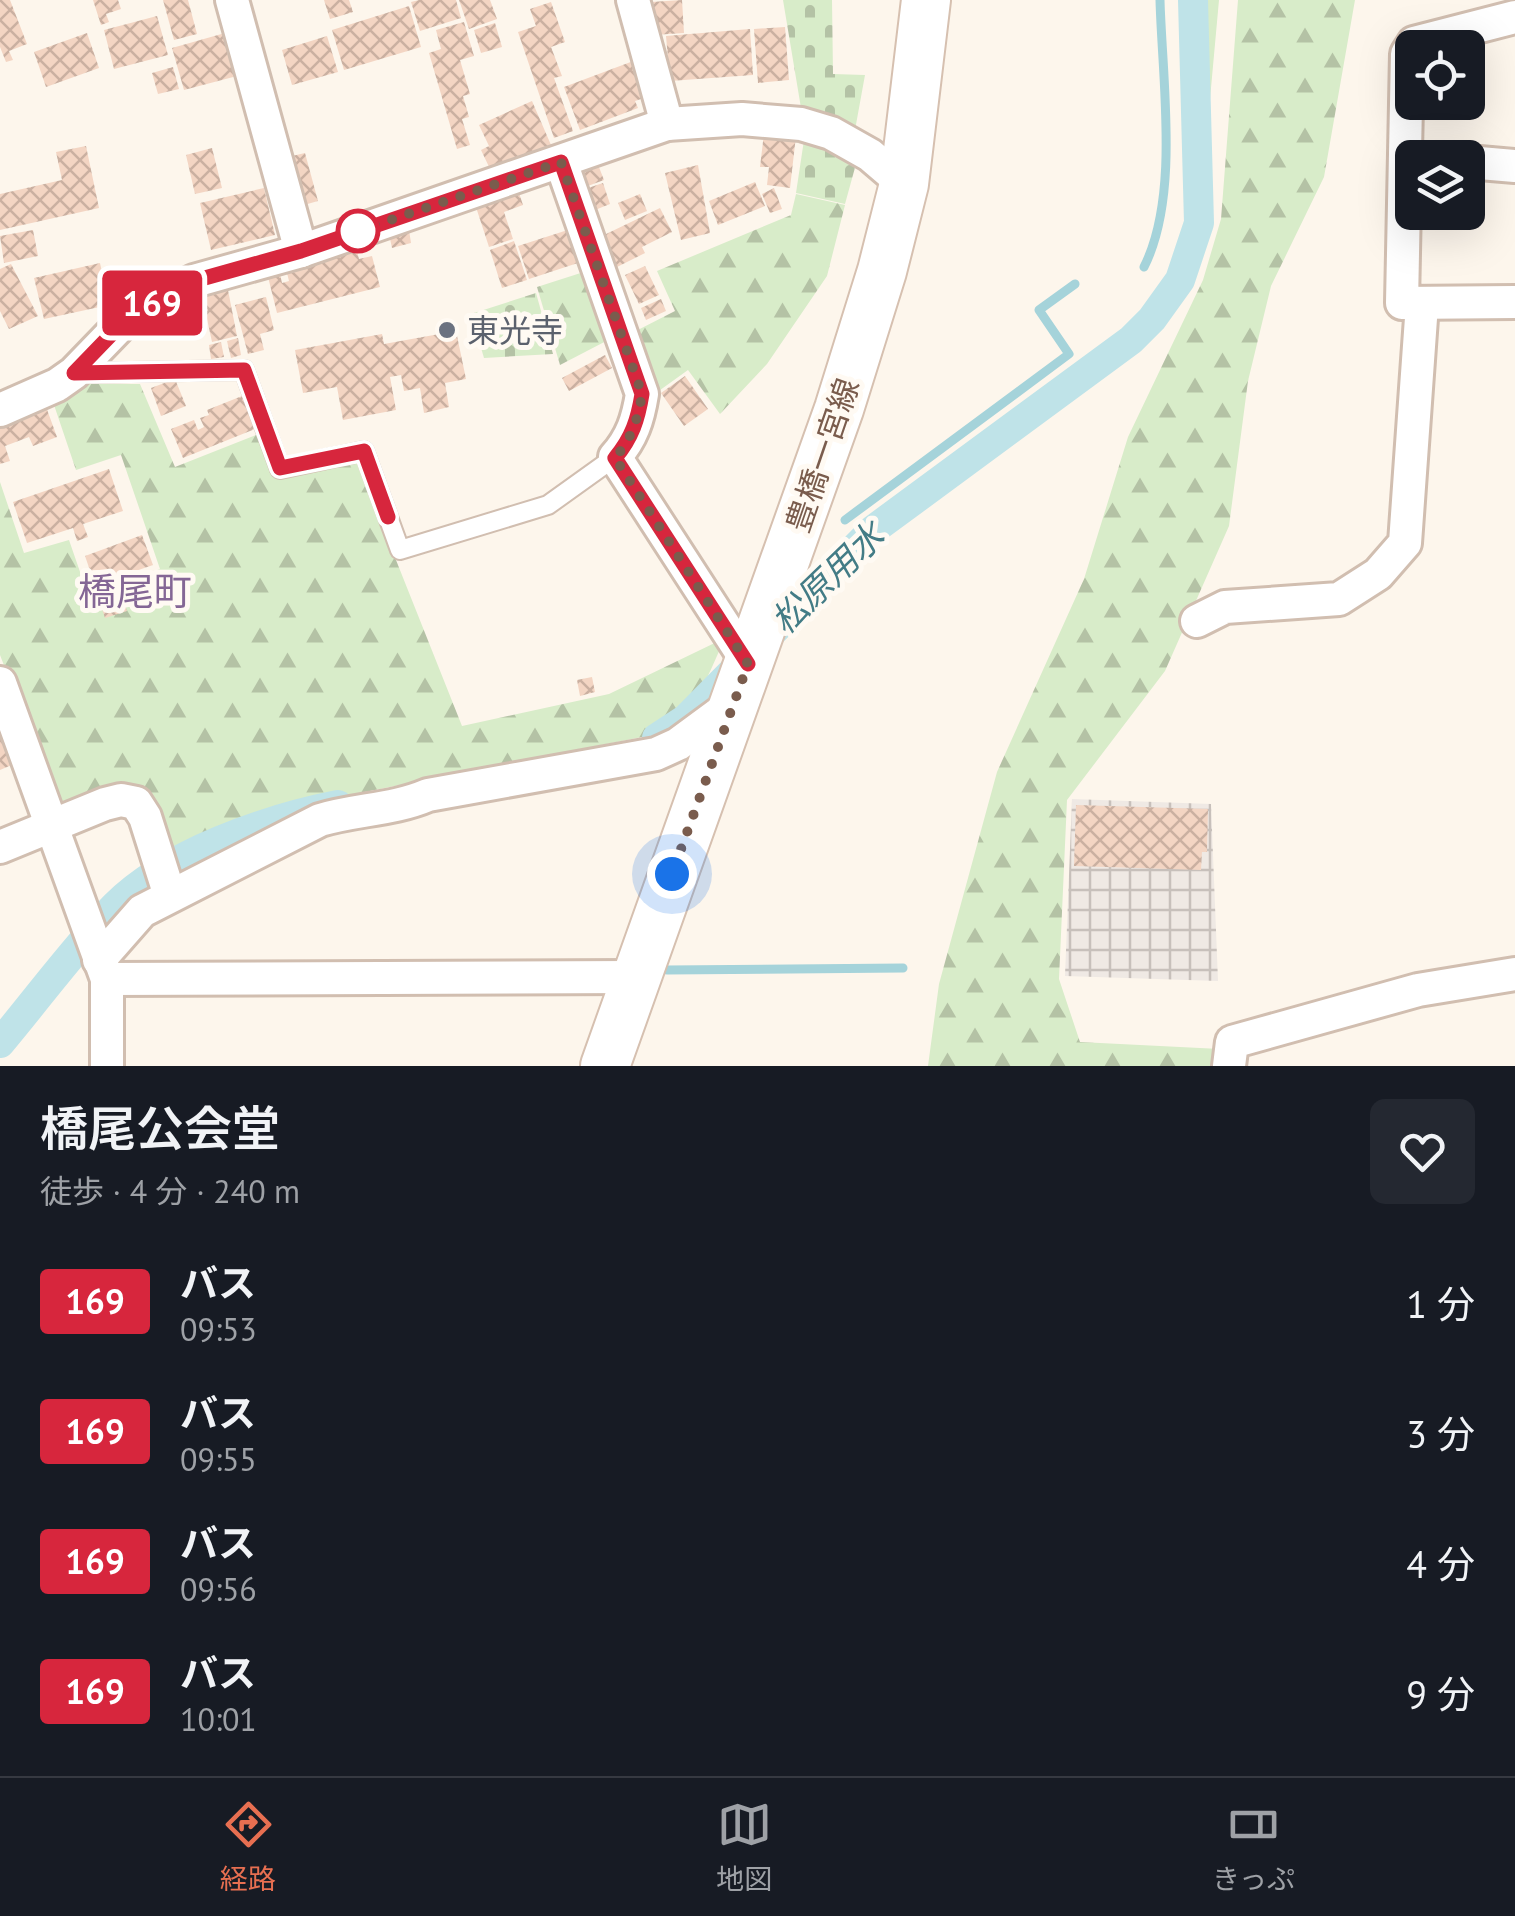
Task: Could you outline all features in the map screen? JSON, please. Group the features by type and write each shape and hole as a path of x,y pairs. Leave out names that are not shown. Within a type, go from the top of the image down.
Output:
{"main road":[{"name":"豊橋一宮線","path":"605,1066 839,409 882,271 904,184 926,0"}],"street":[{"path":"232,0 301,251"},
{"path":"633,0 667,124"},
{"path":"1409,140 1407,54 1414,42 1515,17"},
{"path":"0,410 57,385 74,373 131,314 194,281 301,251 667,124 742,119 801,124 831,133 870,155 904,184"},
{"path":"103,970 142,911 320,820 345,812 405,804 428,794 656,754 678,744 742,683 615,458 628,442 642,394 561,162"},
{"path":"1485,163 1515,166"},
{"path":"1406,230 1402,303 1515,302"},
{"path":"1197,621 1226,607 1339,599 1378,574 1405,543 1422,304"},
{"path":"0,683 103,970 107,1066"},
{"path":"0,847 105,804 121,800 136,803 145,816 170,896"},
{"path":"103,970 635,977"},
{"path":"1229,1066 1232,1042 1418,990 1515,974"}],"lane":[{"path":"74,373 244,370 280,468 364,451 400,550 548,505 615,458"}],"shaded area":[{"path":"1072,799 1211,804 1218,981 1065,976"}],"green space":[{"path":"783,0 832,0 833,74 865,75 855,130 802,114"},
{"path":"1202,0 1219,0 1205,154"},
{"path":"1238,0 1355,0 1324,177 1271,286 1248,381 1229,526 1165,671 1067,800 1059,979 1080,1042 1220,1049 1218,1066 928,1066 939,984 997,772 1084,579 1128,437 1203,280 1221,219"},
{"path":"804,140 827,145 856,164 845,204 796,193"},
{"path":"796,194 845,205 827,276 767,364 720,414 688,370 649,398 630,334 675,311 657,271 791,215"},
{"path":"590,270 612,338 560,365 537,287"},
{"path":"536,293 553,354 484,358 471,314"},
{"path":"80,384 140,384 175,467 261,433 275,477 361,459 394,555 462,726 609,694 725,638 688,707 647,736 284,808 198,842 165,863 150,815 62,816 0,655 0,482 24,553 69,540 88,595 160,569 121,455 76,470 53,402"}],"building":[{"path":"0,0 10,0 27,44 9,51 13,60 6,62 0,47"},
{"path":"93,0 118,0 121,9 106,14 109,22 101,25"},
{"path":"163,0 188,0 197,34 174,40"},
{"path":"324,0 349,0 353,12 330,19"},
{"path":"456,0 461,18 420,31 411,2"},
{"path":"459,0 490,0 497,19 469,29"},
{"path":"682,0 684,33 654,35 651,2"},
{"path":"551,2 565,42 551,47 562,76 554,78 573,131 554,138 518,32 536,26 530,9"},
{"path":"409,6 421,47 344,70 332,30"},
{"path":"157,16 168,55 114,69 104,30"},
{"path":"464,22 474,56 460,60 470,94 463,96 469,117 462,119 470,145 457,149 429,53 441,49 436,30"},
{"path":"495,23 502,47 481,53 474,30"},
{"path":"785,27 789,80 758,83 754,29"},
{"path":"750,29 753,75 670,81 666,36"},
{"path":"87,33 99,68 46,87 34,52"},
{"path":"225,33 237,76 184,90 172,48"},
{"path":"327,36 338,72 292,85 282,50"},
{"path":"636,60 650,96 635,101 638,108 580,130 564,87"},
{"path":"173,67 179,89 158,94 152,73"},
{"path":"532,101 551,145 491,171 481,150 489,146 479,125"},
{"path":"764,133 796,136 790,188 767,185 769,167 760,167"},
{"path":"86,146 99,208 0,230 0,194 62,180 56,152"},
{"path":"212,148 222,188 195,194 186,155"},
{"path":"305,153 318,201 304,205 292,156"},
{"path":"597,162 604,180 577,190 570,172"},
{"path":"698,165 710,233 681,240 665,173"},
{"path":"755,182 765,206 718,225 709,201"},
{"path":"603,183 610,204 595,210 588,188"},
{"path":"517,187 523,205 504,212 513,239 489,247 474,201"},
{"path":"264,188 275,235 211,250 200,203"},
{"path":"774,188 782,209 770,213 762,194"},
{"path":"640,194 647,211 625,220 618,203"},
{"path":"660,208 672,232 642,247 645,253 617,267 602,236"},
{"path":"577,227 587,260 529,279 518,246"},
{"path":"33,230 38,256 4,263 0,236"},
{"path":"409,230 411,243 392,248 389,234"},
{"path":"514,241 527,280 502,288 490,250"},
{"path":"356,247 359,259 372,256 380,287 277,313 268,277 280,274 282,283 289,281 285,265"},
{"path":"100,263 109,305 44,319 34,278"},
{"path":"11,264 38,316 9,329 0,311 0,269"},
{"path":"645,266 659,295 639,304 625,275"},
{"path":"227,285 237,336 212,342 201,291"},
{"path":"199,291 203,310 178,315 176,302"},
{"path":"266,297 274,330 260,334 264,350 248,354 235,305"},
{"path":"661,299 666,311 646,320 641,308"},
{"path":"456,331 466,379 445,383 449,407 424,413 420,388 404,391 401,375 390,377 396,410 343,420 337,387 303,393 295,350 382,334 384,344"},
{"path":"238,338 241,355 231,358 227,341"},
{"path":"221,342 224,357 211,359 209,345"},
{"path":"605,355 612,368 569,391 562,378"},
{"path":"685,376 708,409 684,426 661,393"},
{"path":"175,379 186,406 161,416 151,388"},
{"path":"242,396 255,429 183,458 171,429 194,420 198,430 204,427 200,418 209,415 207,410"},
{"path":"45,404 57,437 33,446 29,437 5,446 10,461 0,464 0,421"},
{"path":"109,469 123,511 83,524 88,537 77,541 73,528 27,543 13,502"},
{"path":"142,535 153,565 95,585 85,556"},
{"path":"121,593 127,611 105,618 99,600"},
{"path":"592,677 595,692 580,696 577,680"},
{"path":"0,729 14,764 0,770"},
{"path":"1076,805 1208,809 1207,852 1202,852 1201,870 1074,866"}],"waterway":[{"path":"1144,267 1155,238 1165,172 1160,0"},
{"name":"松原用水","path":"657,738 686,719 873,530 1131,340 1152,319 1180,280 1199,223 1193,0"},
{"path":"845,520 1069,354 1039,310 1075,284"},
{"name":"松原用水","path":"0,1043 85,939 137,887 190,854 220,841 281,819 338,805"},
{"path":"667,970 903,968"}],"bus line":[{"name":"169","path":"388,517 364,451 280,468 244,370 74,373 131,314 194,281 301,251 561,162 642,394 628,442 615,458 748,664"}],"place":[{"name":"東光寺","path":"447,330"}],"district":[{"name":"橋尾町","path":"135,590"}],"route":[{"path":"358,231 561,162 642,394 628,442 615,458 748,664 672,874"}]}
